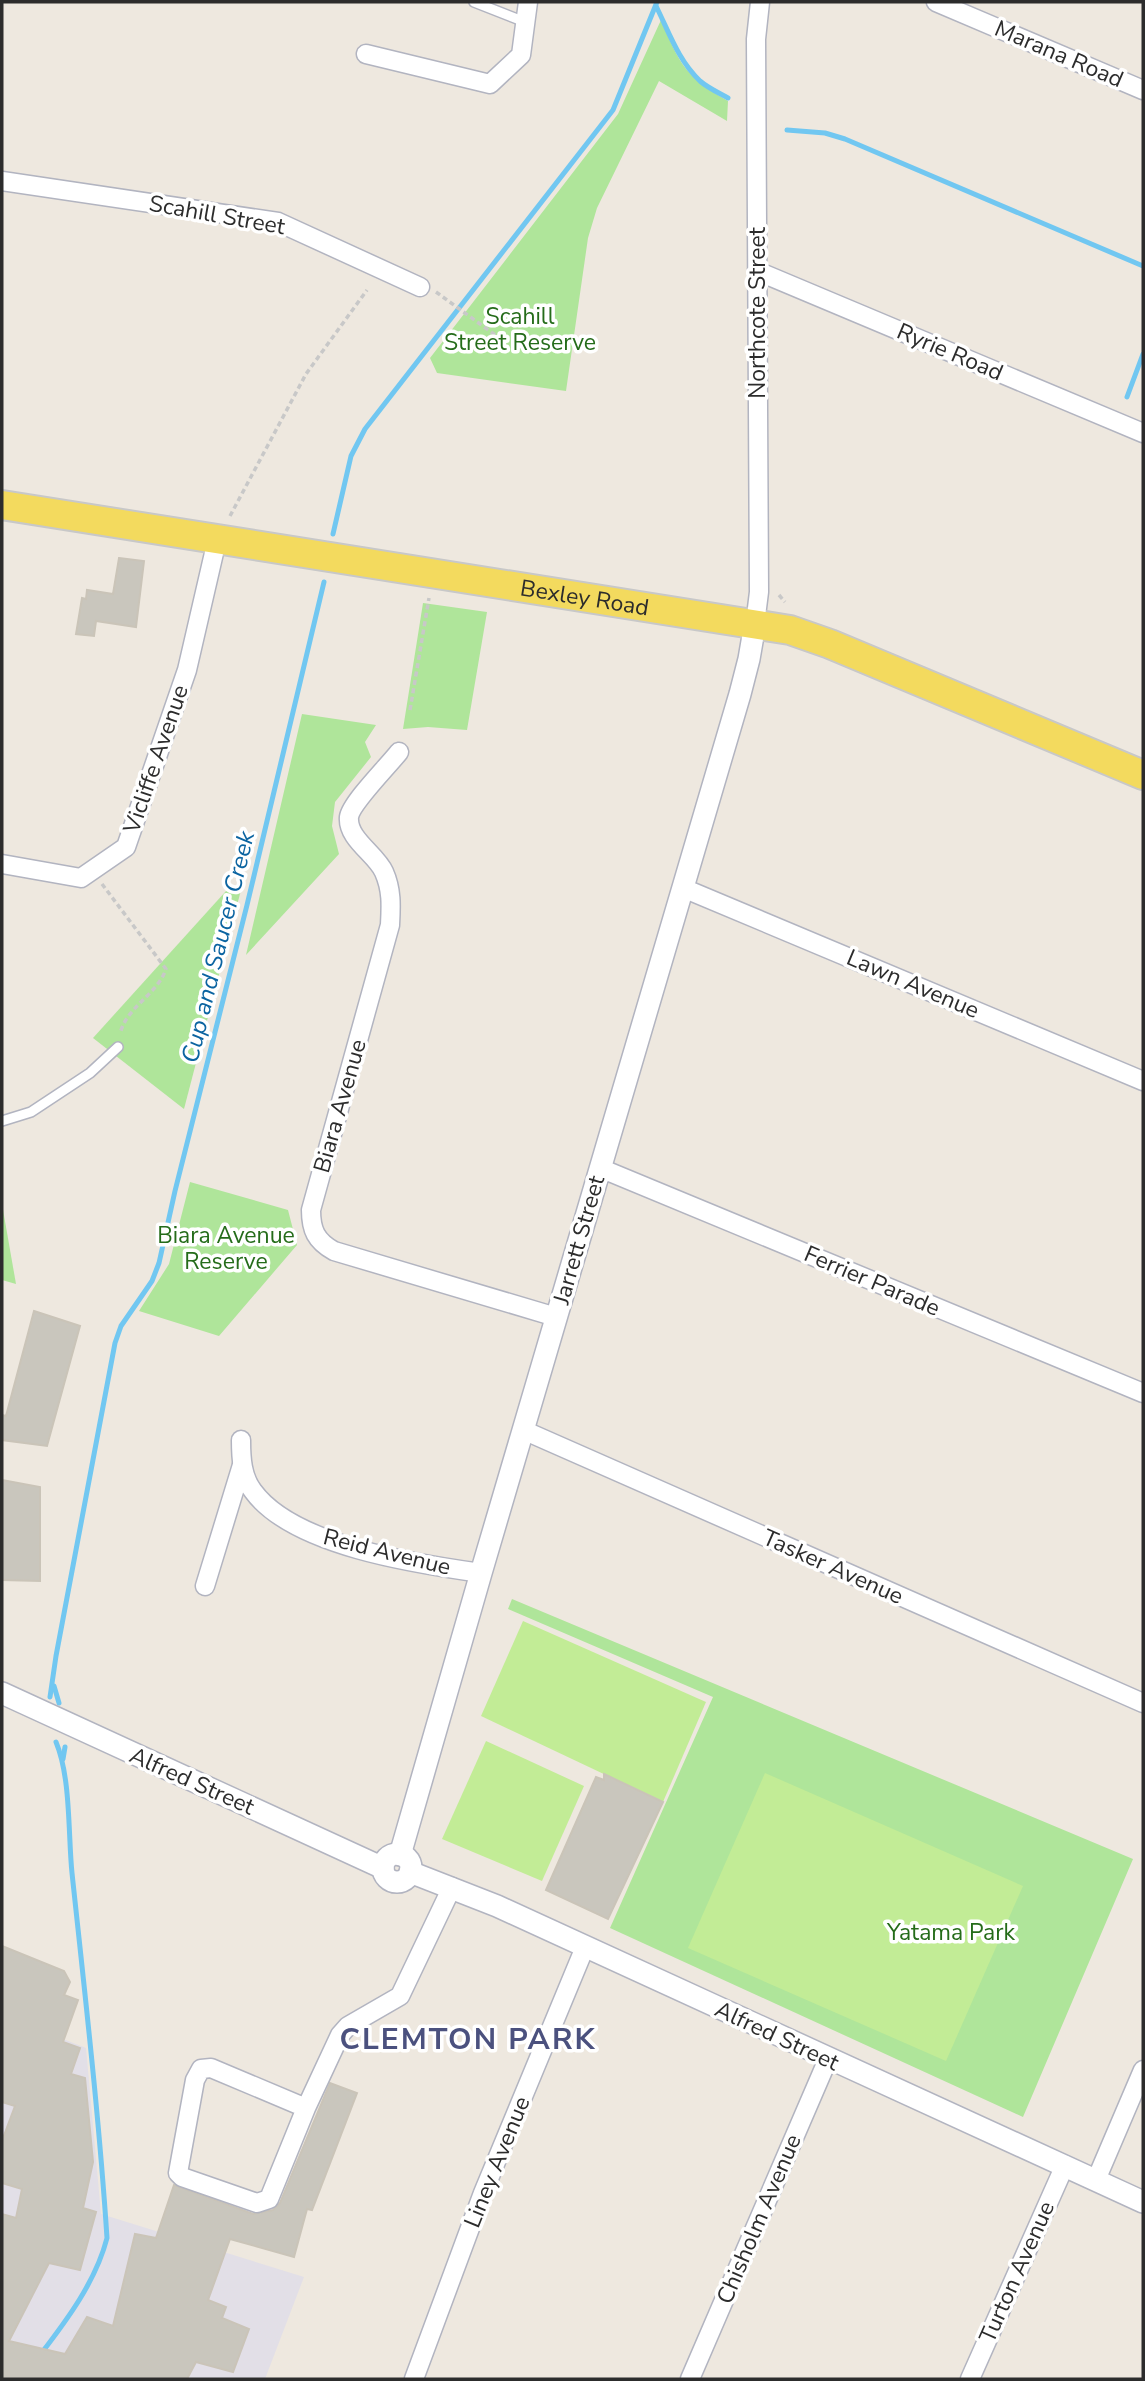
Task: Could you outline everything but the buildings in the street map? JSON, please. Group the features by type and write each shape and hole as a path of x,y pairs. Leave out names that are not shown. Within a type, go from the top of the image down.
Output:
{"main road":[{"name":"Bexley Road","path":"2,505 224,528 319,555 790,630 830,644 1143,775"}],"street":[{"path":"366,54 490,84 521,55 528,2"},
{"name":"Northcote Street","path":"755,624 759,592 756,39 760,2"},
{"name":"Marana Road","path":"936,2 1143,90"},
{"name":"Scahill Street","path":"2,181 278,222 420,287"},
{"name":"Ryrie Road","path":"757,271 1143,433"},
{"name":"Vicliffe Avenue","path":"2,864 81,878 126,847 187,670 224,528"},
{"name":"Jarrett Street","path":"398,1865 481,1573 740,694 755,624"},
{"name":"Biara Avenue","path":"399,752 355,805 349,817 352,832 383,869 392,897 390,925 311,1210 311,1223 315,1235 334,1251 556,1317"},
{"name":"Lawn Avenue","path":"683,888 1143,1081"},
{"name":"Ferrier Parade","path":"600,1168 1143,1393"},
{"name":"Tasker Avenue","path":"523,1430 1143,1703"},
{"name":"Reid Avenue","path":"241,1440 242,1465 252,1491 274,1511 321,1538 417,1564 481,1573"},
{"name":"Reid Avenue","path":"205,1586 242,1465"},
{"name":"Alfred Street","path":"2,1693 76,1728 452,1887 1143,2202"},
{"path":"306,2108 211,2068 201,2069 195,2080 178,2173 182,2177 257,2203 269,2199 306,2108 340,2035 348,2026 400,1996 452,1887"},
{"name":"Liney Avenue","path":"414,2379 483,2193 585,1947"},
{"name":"Chisholm Avenue","path":"690,2379 828,2059"},
{"path":"1096,2179 1143,2070"},
{"name":"Turton Avenue","path":"970,2379 1065,2165"}],"lane":[{"path":"474,2 525,22"},
{"path":"2,1121 32,1112 90,1073 118,1046"}],"path":[{"path":"224,528 306,374 367,290"},
{"path":"450,300 502,340"},
{"path":"779,595 785,602"},
{"path":"410,710 429,598"},
{"path":"92,870 166,969 162,980 122,1023 118,1046"}],"shaded area":[{"path":"2,2015 86,2048 101,2214 304,2277 265,2379 2,2379"}],"green space":[{"name":"Scahill Street Reserve","path":"661,20 686,68 702,84 728,101 727,121 659,81 597,208 588,238 566,391 437,373 430,358 618,114"},
{"path":"423,603 487,612 467,730 428,727 403,729"},
{"path":"302,714 376,725 365,742 371,757 335,802 332,826 339,854 246,955"},
{"path":"241,890 184,1109 93,1038 226,891"},
{"name":"Biara Avenue Reserve","path":"190,1182 288,1210 297,1245 219,1336 139,1311 169,1264"},
{"path":"2,1204 16,1284 2,1280"},
{"name":"Yatama Park","path":"512,1599 1133,1859 1023,2117 610,1928 713,1697 508,1609"},
{"path":"523,1621 706,1702 663,1802 481,1716"},
{"path":"486,1741 584,1786 542,1881 442,1839"},
{"path":"765,1773 1023,1886 946,2061 688,1948"}],"waterway":[{"path":"333,534 351,456 365,429 613,110 657,2"},
{"path":"656,6 692,73 706,86 728,98"},
{"path":"787,130 825,133 845,139 1143,266"},
{"path":"1127,397 1143,354"},
{"name":"Cup and Saucer Creek","path":"50,1697 115,1343 121,1326 152,1281 159,1263 324,582"},
{"path":"54,1686 59,1703"},
{"path":"40,2355 88,2285 107,2238 96,2101 72,1873 67,1789 56,1742"},
{"path":"63,1759 65,1747"}],"district":[{"name":"CLEMTON PARK","path":"468,2039"}]}
